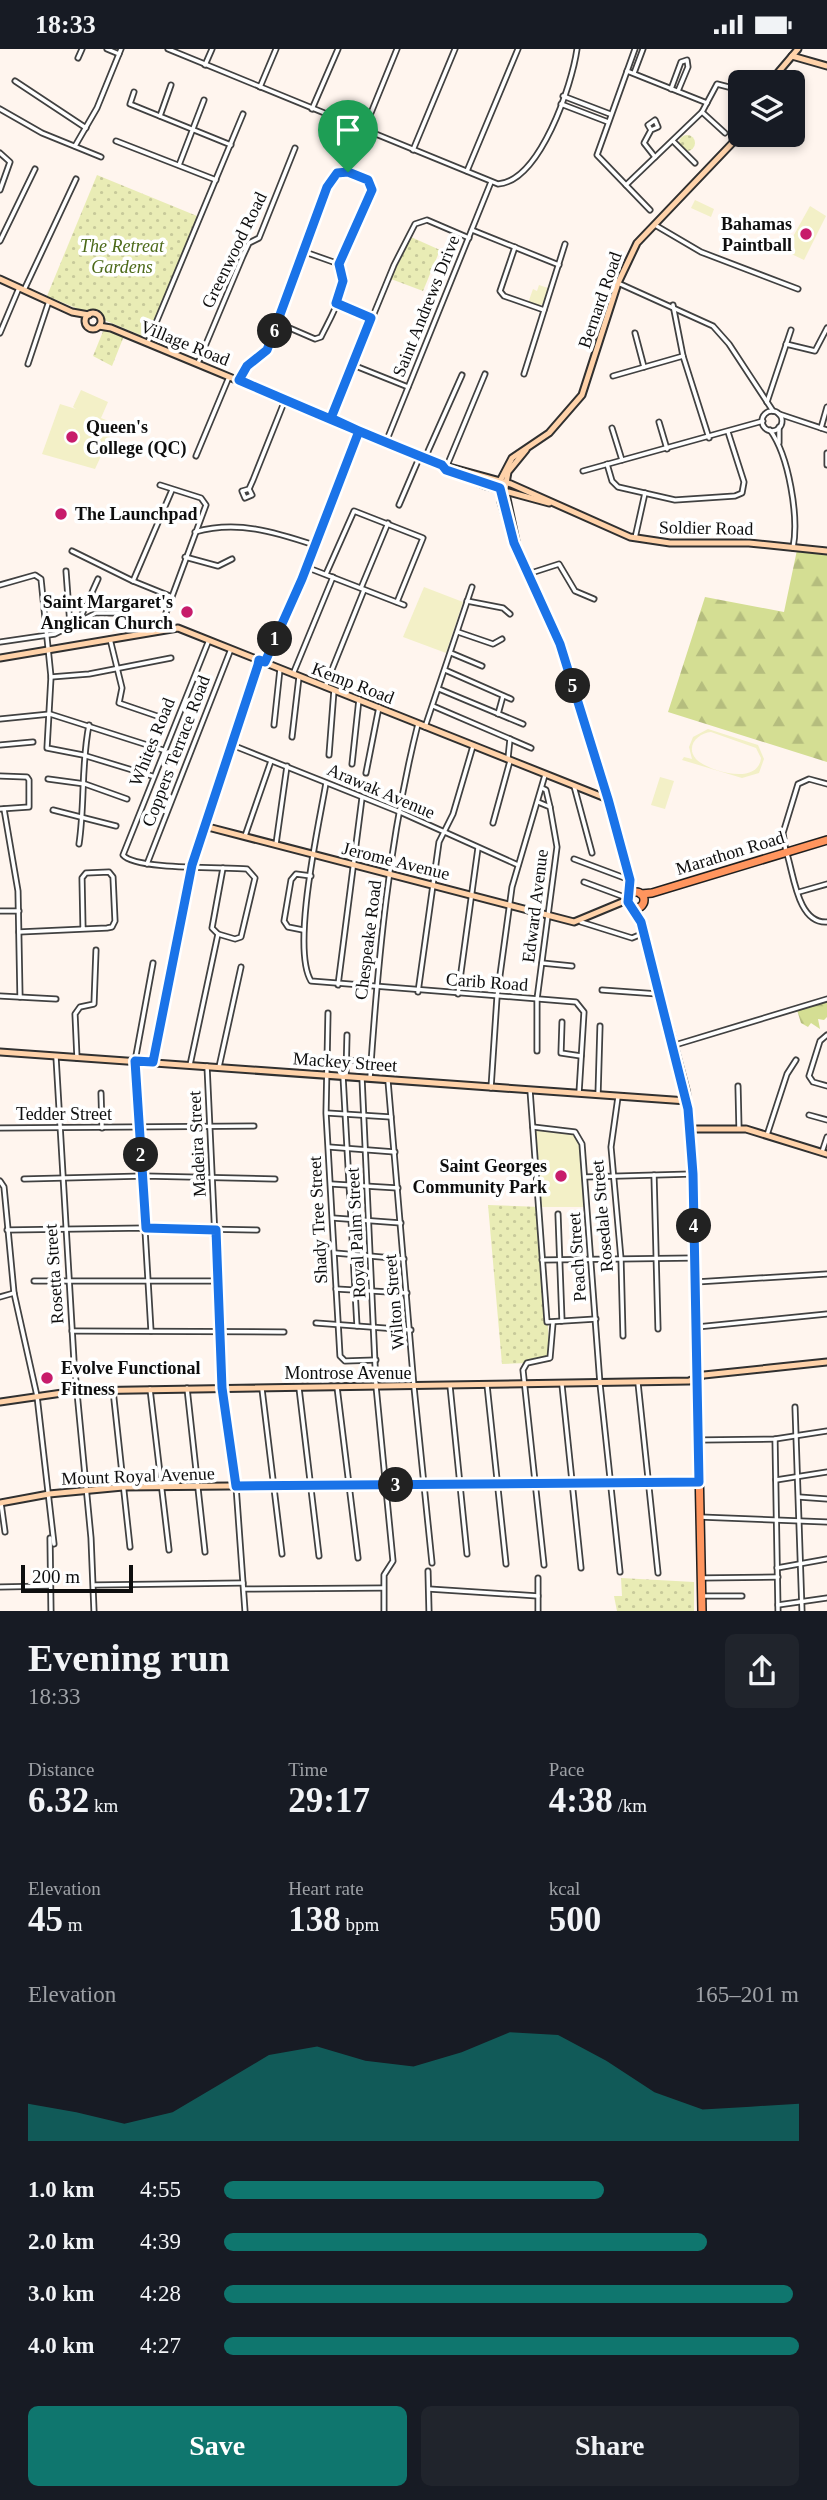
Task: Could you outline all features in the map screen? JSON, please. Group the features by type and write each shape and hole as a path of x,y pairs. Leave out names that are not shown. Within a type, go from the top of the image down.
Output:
{"main road":[{"name":"Marathon Road","path":"642,898 827,842"},
{"path":"629,901 642,898"},
{"path":"629,901 637,908 642,898"},
{"path":"641,922 642,898"},
{"path":"629,901 641,922 674,1045 687,1101 690,1129 702,1611"}],"street":[{"path":"78,58 82,49"},
{"path":"75,146 86,128 120,52 107,49"},
{"path":"169,49 491,182 511,181 528,166 544,145 577,49"},
{"path":"205,65 212,49"},
{"path":"260,87 276,49"},
{"path":"312,109 338,49"},
{"path":"364,130 397,49"},
{"path":"413,149 455,49"},
{"path":"467,171 518,49"},
{"path":"635,49 598,157 650,210"},
{"path":"634,73 643,49"},
{"path":"780,70 798,49"},
{"path":"792,56 827,66"},
{"path":"671,89 681,62 687,60 688,67 678,91"},
{"path":"627,71 708,103"},
{"path":"15,81 86,128"},
{"path":"626,186 702,112 718,83 728,86"},
{"path":"160,116 171,85"},
{"path":"134,92 130,104 231,145"},
{"path":"563,96 611,114"},
{"path":"179,165 204,100"},
{"path":"560,104 608,122"},
{"path":"0,109 25,125 102,157"},
{"path":"702,112 725,134"},
{"path":"148,342 243,114"},
{"path":"651,130 644,146 655,157"},
{"path":"116,141 216,180"},
{"path":"673,141 695,163"},
{"name":"Bernard Road","path":"503,485 512,458 549,433 582,395 618,283 637,243 728,147"},
{"name":"Greenwood Road","path":"198,363 249,243 259,238 295,148"},
{"path":"0,153 10,162 0,190"},
{"path":"0,241 35,169"},
{"path":"239,380 247,366 266,352 329,183 339,172 349,172 368,180 372,190 339,264 343,281 319,339 278,323"},
{"path":"0,333 76,179"},
{"name":"Saint Andrews Drive","path":"386,442 491,182"},
{"path":"331,418 371,318 416,222 427,221 469,238"},
{"path":"653,224 701,252 798,289"},
{"path":"472,230 559,265"},
{"path":"524,374 565,244"},
{"path":"515,247 500,291 504,296 544,310"},
{"path":"304,251 339,264"},
{"name":"Village Road","path":"0,279 74,313 91,328 100,323"},
{"path":"618,283 700,317 718,330 773,411 827,430"},
{"path":"28,364 48,301"},
{"path":"336,303 371,318"},
{"path":"673,305 683,356 709,437"},
{"name":"Village Road","path":"74,313 96,314 100,323 111,328 445,467 503,485"},
{"path":"86,322 89,315"},
{"path":"786,344 815,351 827,328"},
{"path":"583,471 763,421 791,330"},
{"path":"635,333 644,367"},
{"path":"613,376 683,356"},
{"path":"353,365 408,387"},
{"path":"445,467 485,374"},
{"path":"400,506 462,375"},
{"path":"195,456 229,376"},
{"path":"249,489 285,400"},
{"path":"821,428 827,407"},
{"path":"767,413 773,411"},
{"path":"779,414 779,449"},
{"path":"770,430 794,420"},
{"path":"763,421 779,449 796,513 793,548"},
{"path":"659,422 667,449"},
{"path":"752,426 765,426"},
{"path":"612,428 622,460"},
{"path":"153,1062 192,865 204,826 262,661 306,567 359,431"},
{"path":"607,464 615,485 645,493 681,500 743,493 743,479 728,432"},
{"path":"827,453 827,465"},
{"path":"160,485 201,498 206,505 170,596 160,629"},
{"path":"503,485 503,511 560,644 608,799 630,880 629,901"},
{"name":"Soldier Road","path":"503,485 635,538 670,544 739,542 827,551"},
{"path":"133,581 172,489"},
{"path":"635,538 645,493"},
{"path":"326,574 354,511 388,523 423,538 397,602"},
{"path":"325,687 388,523"},
{"path":"195,532 209,528 257,527 314,545"},
{"path":"72,551 170,596"},
{"path":"185,558 218,566 232,559"},
{"path":"528,574 559,564 575,591 594,599"},
{"path":"306,567 404,605"},
{"path":"66,571 70,625"},
{"path":"0,585 40,577 51,677 47,748 83,755 152,777"},
{"path":"292,737 296,675 333,577"},
{"path":"78,622 98,579"},
{"path":"425,727 472,587"},
{"path":"467,601 496,606 510,614"},
{"path":"0,642 45,636 96,613 126,613"},
{"name":"Kemp Road","path":"0,658 49,652 160,629 178,628 608,799"},
{"path":"458,632 493,644 502,639"},
{"path":"110,639 122,688 121,705 157,716"},
{"name":"Whites Road","path":"147,864 127,860 123,855 209,640"},
{"name":"Coppers Terrace Road","path":"147,864 231,649"},
{"path":"451,653 482,666"},
{"path":"51,677 117,670 171,658"},
{"path":"274,726 280,669"},
{"path":"445,670 512,699"},
{"path":"439,689 523,724"},
{"path":"329,755 334,690"},
{"path":"498,714 503,696"},
{"path":"352,764 359,699"},
{"path":"433,706 531,748"},
{"path":"366,773 379,707"},
{"path":"0,719 50,714 163,750"},
{"name":"Chespeake Road","path":"370,1078 376,988 390,874 418,724"},
{"path":"79,844 85,784 83,755 89,725"},
{"path":"493,823 509,761 510,739"},
{"path":"0,745 33,742"},
{"name":"Arawak Avenue","path":"232,745 400,811 517,865"},
{"path":"418,992 439,842 453,814 474,746"},
{"path":"246,836 271,761"},
{"path":"276,845 287,766"},
{"path":"491,1088 497,997 510,905 517,865 545,775"},
{"path":"0,776 27,777 29,780 29,807 2,809 16,874 20,997"},
{"path":"48,779 85,784 127,799"},
{"path":"827,784 809,779 798,783 783,833 799,892 810,918 827,922"},
{"path":"311,876 296,874 291,880 284,921 288,927 303,930 326,783"},
{"path":"574,786 592,853"},
{"name":"Edward Avenue","path":"537,1051 537,999 557,837 547,790 542,788"},
{"path":"338,985 362,798"},
{"path":"538,801 550,807"},
{"path":"53,810 116,827"},
{"name":"Jerome Avenue","path":"204,826 431,886 581,922 632,938 644,933"},
{"path":"458,994 478,848"},
{"path":"574,859 630,880 642,898"},
{"path":"147,864 192,865 223,867 247,869 252,873 255,878 242,937 235,939 218,934 212,928 223,867"},
{"path":"19,932 107,928 114,925 113,877 109,872 86,873 82,878 83,928"},
{"path":"584,881 629,901"},
{"path":"799,892 827,884"},
{"path":"581,922 629,901"},
{"path":"0,911 19,911"},
{"name":"Carib Road","path":"303,930 307,974 316,983 576,1002 583,1007 579,1093"},
{"path":"190,1065 218,934"},
{"path":"77,1058 75,1014 80,1007 94,1005 96,950"},
{"path":"150,1331 144,1176 135,1061 153,963"},
{"path":"542,963 572,966"},
{"path":"219,1067 241,967"},
{"path":"602,990 660,994"},
{"path":"0,996 56,999"},
{"path":"674,1045 827,999"},
{"name":"Shady Tree Street","path":"328,1013 326,1114 340,1356 345,1361 376,1360"},
{"path":"562,1022 561,1053 582,1056"},
{"path":"598,1094 600,1026"},
{"path":"347,1035 344,1076 346,1149 357,1326"},
{"path":"827,1035 820,1041 809,1076 813,1082 827,1086"},
{"name":"Mackey Street","path":"0,1052 687,1101"},
{"name":"Rosetta Street","path":"56,1057 68,1280 94,1611"},
{"path":"346,1060 371,1062"},
{"path":"767,1135 787,1074 796,1060"},
{"name":"Madeira Street","path":"207,1066 222,1388 236,1486 244,1611"},
{"name":"Royal Palm Street","path":"362,1078 376,1386 393,1561 384,1575 383,1588"},
{"name":"Wilton Street","path":"388,1079 432,1563"},
{"path":"738,1086 739,1129"},
{"path":"530,1090 547,1322 596,1319"},
{"path":"102,1093 102,1128"},
{"name":"Rosedale Street","path":"618,1095 611,1147 621,1259 623,1336"},
{"path":"326,1114 391,1117"},
{"path":"809,1115 827,1120"},
{"name":"Tedder Street","path":"0,1128 254,1126"},
{"name":"Peach Street","path":"533,1127 577,1133 582,1144 600,1384 620,1572"},
{"path":"690,1129 739,1129 767,1135 824,1154 827,1137"},
{"path":"329,1147 395,1152"},
{"path":"585,1177 693,1174"},
{"path":"654,1175 658,1329"},
{"path":"24,1179 144,1176 275,1179"},
{"path":"0,1181 4,1185 14,1293 37,1396 54,1544"},
{"path":"331,1184 398,1188"},
{"path":"558,1214 562,1321"},
{"path":"333,1218 401,1223"},
{"path":"7,1230 257,1230"},
{"path":"335,1254 404,1259"},
{"path":"542,1260 694,1258"},
{"path":"695,1282 827,1274"},
{"path":"34,1281 218,1281"},
{"path":"336,1289 407,1293"},
{"path":"0,1297 14,1293"},
{"path":"696,1327 827,1314"},
{"path":"544,1565 523,1370 527,1363 550,1358 553,1322"},
{"path":"316,1323 374,1325 411,1330"},
{"path":"72,1331 284,1332"},
{"name":"Montrose Avenue","path":"0,1402 76,1391 638,1383 697,1379 705,1375 827,1362"},
{"path":"638,1383 658,1573"},
{"path":"487,1385 506,1564"},
{"path":"562,1385 581,1568"},
{"path":"450,1386 467,1553"},
{"path":"337,1387 358,1558"},
{"path":"187,1388 205,1552"},
{"path":"262,1388 282,1554"},
{"path":"299,1388 320,1556"},
{"path":"150,1389 169,1550"},
{"path":"113,1390 130,1547"},
{"path":"796,1408 802,1611"},
{"path":"698,1440 775,1439 827,1431"},
{"path":"775,1439 778,1611"},
{"path":"776,1480 827,1472"},
{"name":"Mount Royal Avenue","path":"1,1503 49,1494 123,1487 699,1482"},
{"path":"799,1497 827,1499"},
{"path":"1,1503 5,1532"},
{"path":"699,1517 827,1522"},
{"path":"50,1538 51,1611"},
{"path":"777,1567 827,1559"},
{"path":"428,1571 429,1611"},
{"path":"701,1578 778,1577"},
{"path":"538,1578 538,1611"},
{"path":"94,1585 243,1583"},
{"path":"0,1587 50,1586"},
{"path":"244,1589 383,1588 384,1611"},
{"path":"429,1589 538,1596"},
{"path":"702,1596 742,1597"},
{"path":"778,1605 827,1598"}],"green space":[{"path":"687,135 693,137 693,149 687,151 681,149 679,143 681,137"},
{"name":"The Retreat Gardens","path":"97,175 197,216 147,338 47,296"},
{"path":"411,237 440,250 423,291 391,279"},
{"path":"104,329 124,336 112,366 93,356"},
{"path":"797,550 827,554 827,762 668,712 705,597 784,612"},
{"path":"827,1001 827,1017 824,1020 818,1019 820,1029 811,1023 808,1027 801,1023 797,1010"},
{"path":"488,1205 541,1207 550,1362 502,1364"},
{"path":"621,1578 694,1582 694,1611 617,1611 614,1596 622,1596"}],"shaded area":[{"path":"695,200 714,209 711,217 691,208"},
{"name":"Bahamas Paintball","path":"810,206 826,216 804,260 785,251"},
{"path":"539,285 548,288 543,304 538,306 528,303 533,289 537,291"},
{"path":"81,390 108,402 101,418 111,422 113,430 95,469 42,454 60,404 76,409 73,407"},
{"path":"424,587 463,602 446,653 403,637"},
{"path":"708,729 758,745 764,759 759,773 742,778 682,760 684,757 692,759 689,747 693,737","holes":["711,732 756,748 761,758 758,767 742,774 710,768 696,759 692,745 698,738"]},
{"path":"660,777 674,781 665,809 651,805"},
{"name":"Saint Georges Community Park","path":"535,1130 575,1135 580,1144 587,1207 541,1207"}],"place":[{"name":"Bahamas Paintball","path":"806,234"},
{"name":"Queen's College (QC)","path":"72,437"},
{"name":"The Launchpad","path":"61,514"},
{"name":"Saint Margaret's Anglican Church","path":"187,612"},
{"name":"Saint Georges Community Park","path":"561,1176"},
{"name":"Evolve Functional Fitness","path":"47,1378"}],"route":[{"path":"348,172 337,173 327,187 267,350 245,368 239,380 359,431 442,465 446,470 486,486 500,488 503,511 514,543 560,644 608,799 630,880 631,889 627,898 629,906 641,922 686,1092 693,1174 699,1482 236,1486 227,1406 222,1388 216,1230 146,1228 135,1061 153,1062 192,865 259,660 265,662 302,579 359,431 331,418 371,318 336,303 343,281 339,264 372,193 368,180 348,172"}]}
